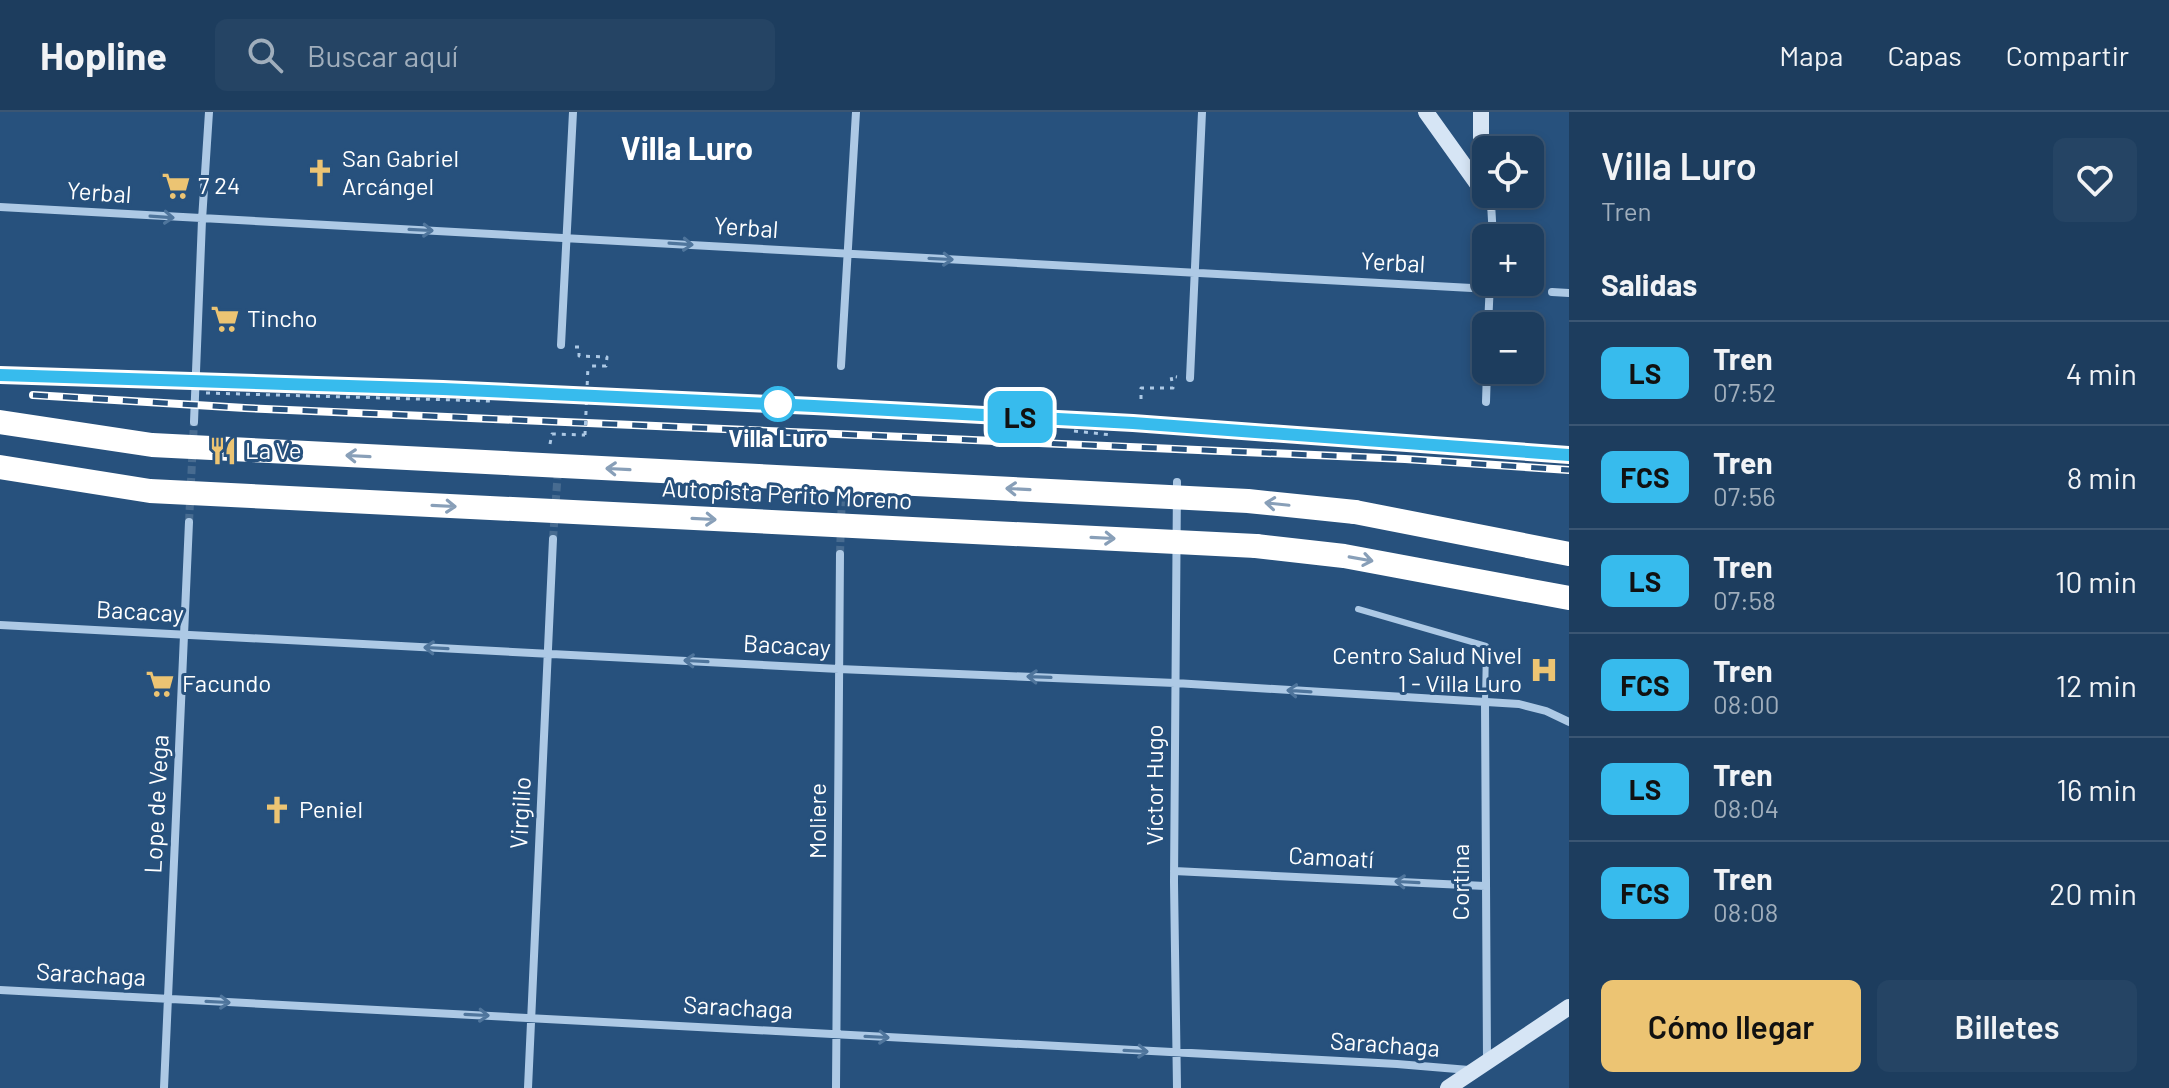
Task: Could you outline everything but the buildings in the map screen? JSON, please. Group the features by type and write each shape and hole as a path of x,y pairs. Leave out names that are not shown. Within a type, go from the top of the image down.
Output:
{"highway":[{"name":"Autopista Perito Moreno","path":"0,422 166,446 1248,501 1355,512 1569,554"},
{"name":"Autopista Perito Moreno","path":"0,467 150,491 1256,546 1344,556 1569,598"}],"street":[{"path":"194,422 209,112"},
{"path":"561,345 573,112"},
{"path":"841,366 856,112"},
{"path":"1190,378 1202,112"},
{"path":"1426,112 1472,174"},
{"path":"1481,112 1481,136"},
{"path":"1456,153 1472,155"},
{"name":"Yerbal","path":"0,207 847,255 1472,285"},
{"path":"1552,292 1569,293"},
{"path":"1486,402 1487,384"},
{"name":"Víctor Hugo","path":"1177,482 1174,871 1177,1088"},
{"name":"Lope de Vega","path":"164,1088 189,522"},
{"name":"Virgilio","path":"528,1088 553,539"},
{"name":"Moliere","path":"836,1088 840,554"},
{"name":"Bacacay","path":"0,625 839,669 1175,683 1485,702 1535,708 1569,722"},
{"name":"Cortina","path":"1481,1066 1485,702"},
{"name":"Camoatí","path":"1174,871 1485,886"},
{"name":"Sarachaga","path":"0,990 1177,1053 1481,1066"},
{"path":"1448,1088 1569,1007"}],"lane":[{"path":"1358,609 1486,646 1485,702"}],"path":[{"path":"552,434 585,435 588,366 606,366 607,357 579,356"},
{"path":"1141,399 1141,388 1173,388 1171,376 1190,378"},
{"path":"195,393 490,401"},
{"path":"1074,431 1112,435"}],"tunnel":[{"path":"189,522 194,422"},
{"path":"553,539 558,470"},
{"path":"840,554 842,493"}],"railway":[{"path":"32,375 782,404 1569,455"},
{"path":"33,395 245,408 1405,459 1569,470"}],"train":[{"name":"LS","path":"0,375 443,389 814,406 1133,423 1569,455"}],"place":[{"name":"San Gabriel Arcángel","path":"320,173"},
{"name":"7 24","path":"176,186"},
{"name":"Tincho","path":"225,319"},
{"name":"Villa Luro","path":"778,404"},
{"name":"La Ve","path":"223,451"},
{"name":"Centro Salud Nivel 1 - Villa Luro","path":"1544,670"},
{"name":"Facundo","path":"160,684"},
{"name":"Peniel","path":"277,810"}],"district":[{"name":"Villa Luro","path":"687,149"}]}
